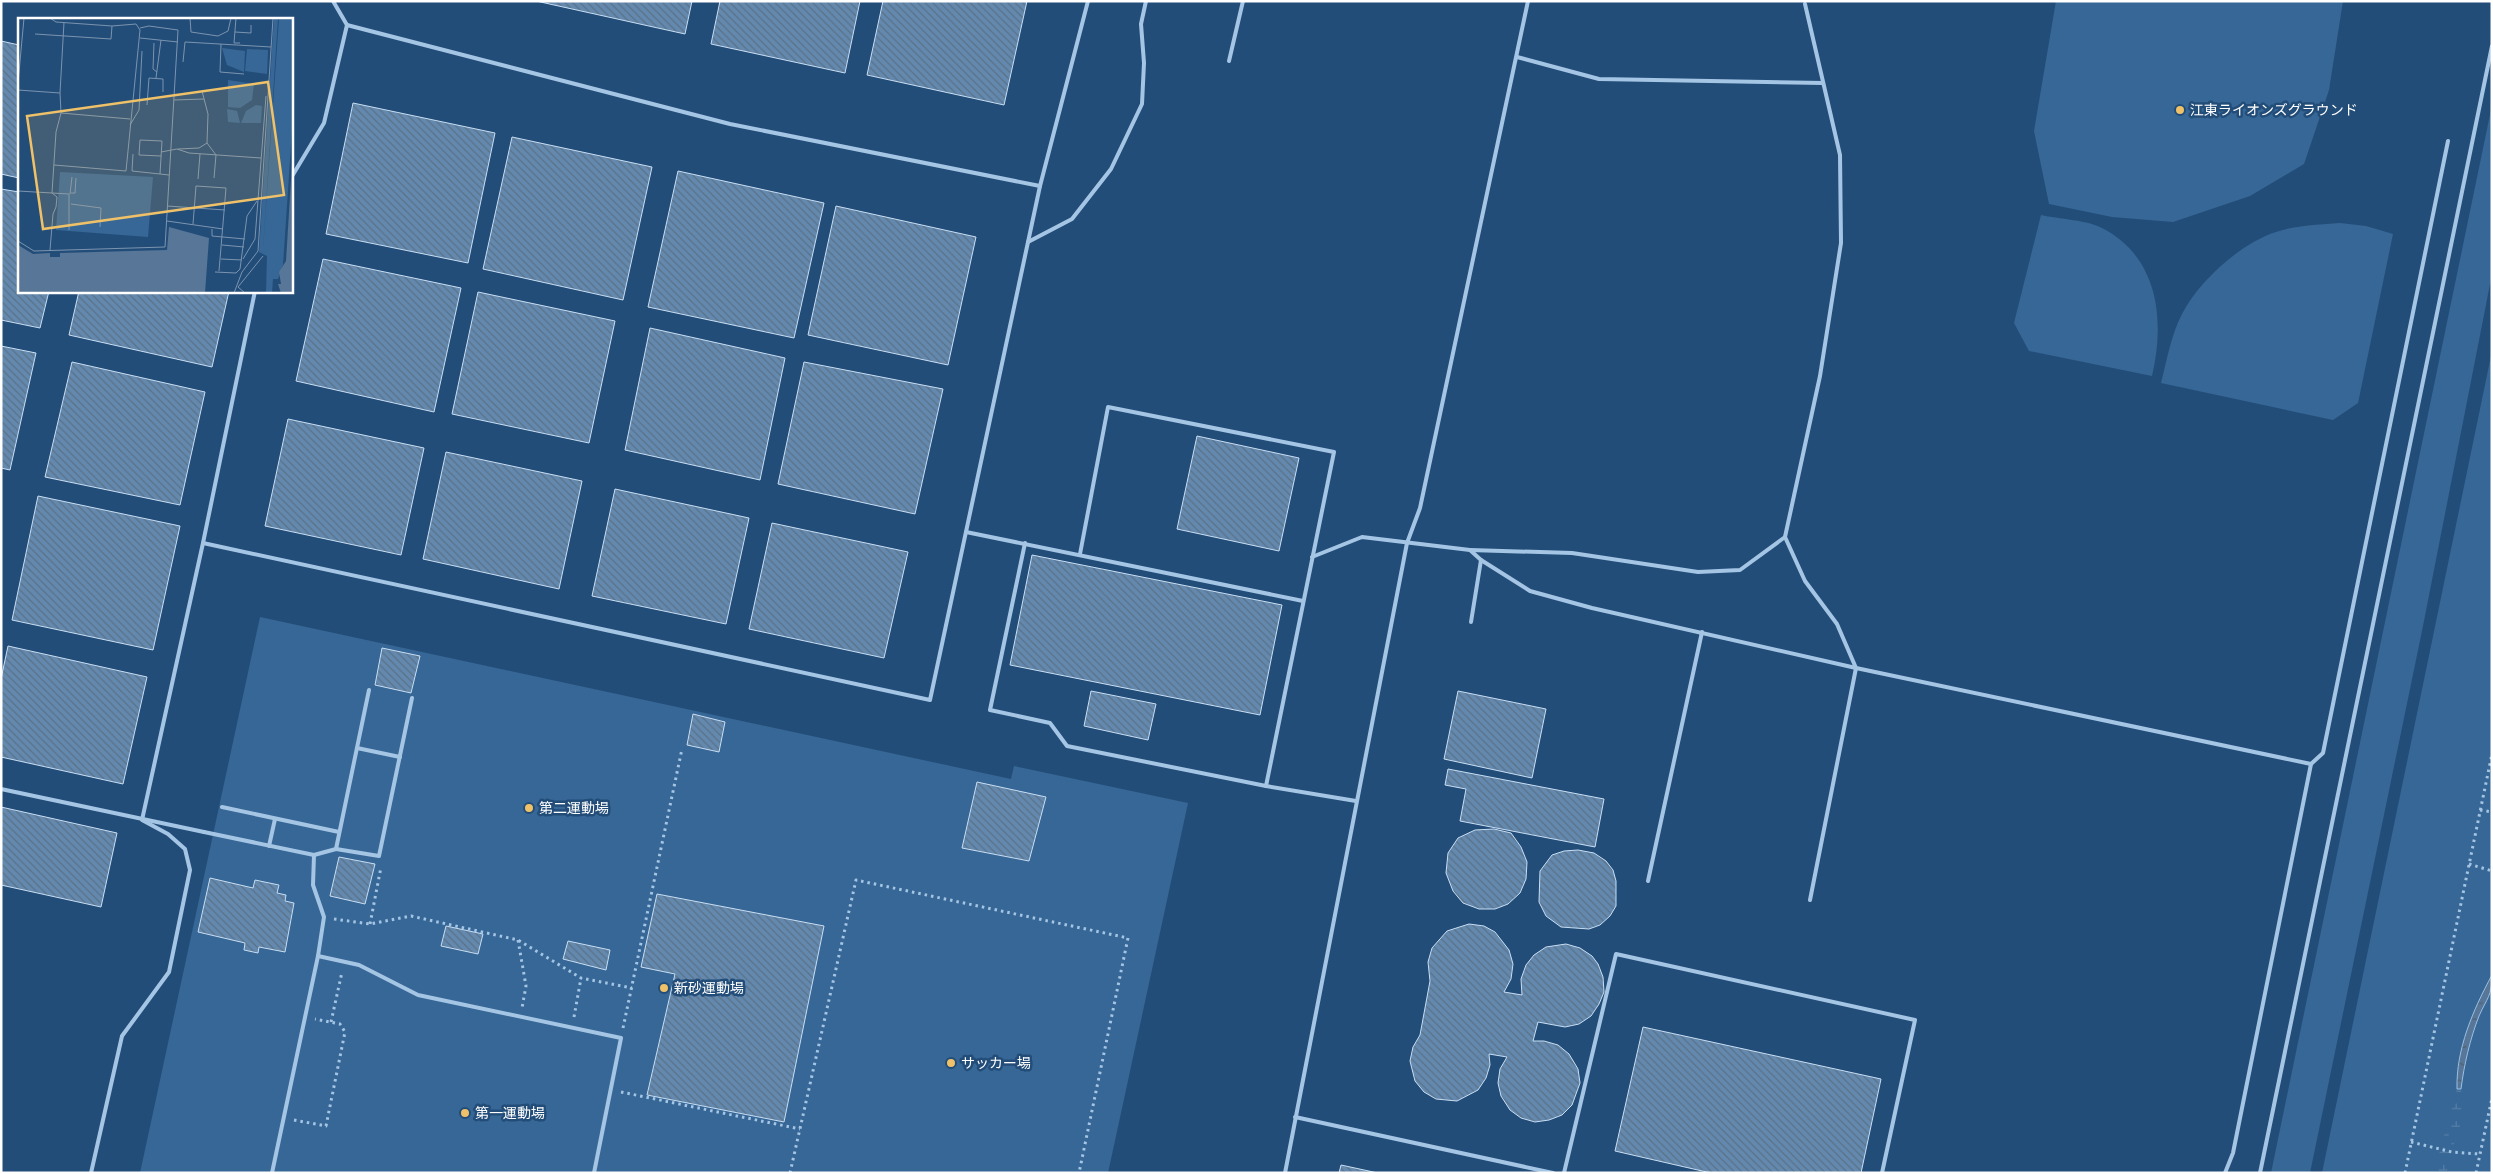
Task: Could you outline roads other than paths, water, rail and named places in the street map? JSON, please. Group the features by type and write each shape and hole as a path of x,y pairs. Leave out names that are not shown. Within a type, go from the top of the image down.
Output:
{"lane":[{"path":"332,1 347,24 730,124 1040,186"},
{"path":"203,543 930,700 1040,186 1088,1"},
{"path":"1028,242 1072,219 1110,169 1142,104 1144,63 1141,24 1146,1"},
{"path":"1229,61 1242,1"},
{"path":"1285,1173 1407,543 1420,508 1528,1"},
{"path":"1804,4 1840,155 1841,243 1820,376 1785,537 1806,581 1837,624 1856,668 1810,900"},
{"path":"292,176 324,122 347,24"},
{"path":"2260,1173 2492,46"},
{"path":"1517,57 1599,79 1823,83"},
{"path":"2225,1173 2233,1153 2311,764 2323,753 2448,141"},
{"path":"90,1173 122,1036 169,972 190,870 185,849 168,834 142,820 203,543 255,292"},
{"path":"1080,554 1108,407 1334,452 1266,786"},
{"path":"966,532 1303,601"},
{"path":"1312,557 1362,537 1470,550 1572,552 1698,572 1740,570 1785,537"},
{"path":"1024,543 990,710 1050,723 1068,746 1266,786 1356,800"},
{"path":"1470,550 1481,560 1530,591 1592,608 1856,668 2311,764"},
{"path":"1471,622 1481,560"},
{"path":"1648,881 1702,632"},
{"path":"336,848 369,690"},
{"path":"1,789 314,856 336,848 379,856 412,698"},
{"path":"357,748 400,757"},
{"path":"222,807 339,832"},
{"path":"269,846 276,818"},
{"path":"272,1173 318,956 324,917 313,885 314,856"},
{"path":"1564,1173 1616,954 1915,1020 1882,1173"},
{"path":"318,956 359,964 418,995 621,1038 594,1173"},
{"path":"1295,1117 1553,1173"}],"water":[{"path":"2492,975 2490,992 2470,1043 2461,1089 2457,1089 2459,1059 2467,1030 2478,1002"}],"place":[{"name":"江東ライオンズグラウンド","path":"2180,110"},
{"name":"第二運動場","path":"529,808"},
{"name":"新砂運動場","path":"664,988"},
{"name":"サッカー場","path":"951,1063"},
{"name":"第一運動場","path":"465,1113"}]}
